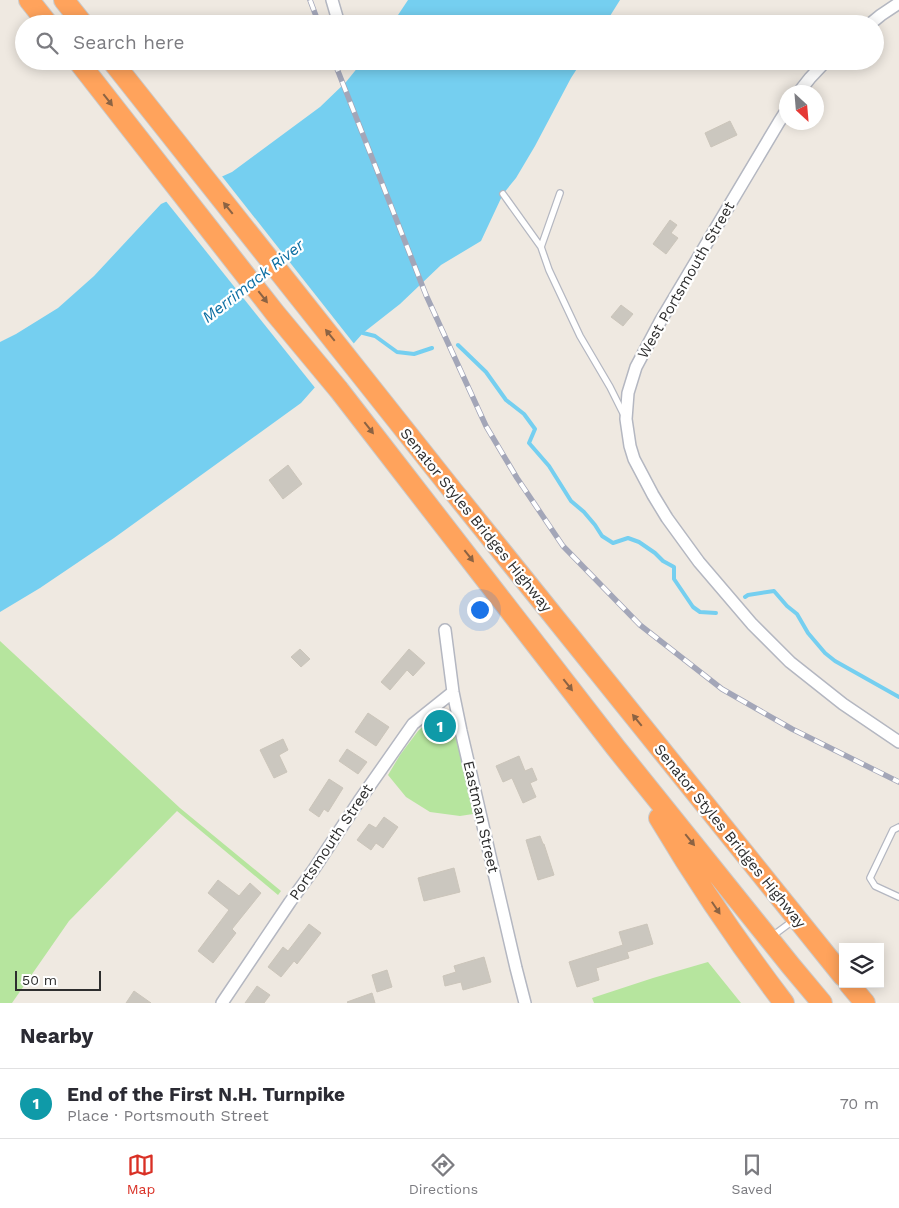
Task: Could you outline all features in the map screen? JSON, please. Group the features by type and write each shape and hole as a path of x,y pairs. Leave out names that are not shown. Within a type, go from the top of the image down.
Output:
{"highway":[{"path":"29,0 41,15"},
{"path":"64,0 76,15"},
{"path":"85,70 339,390 616,748 768,939 822,1003"},
{"name":"Senator Styles Bridges Highway","path":"119,70 839,971"},
{"path":"616,748 682,857 751,960 784,1003"},
{"path":"852,988 864,1003"}],"street":[{"path":"332,0 336,15"},
{"path":"881,15 899,3"},
{"path":"805,85 818,70"},
{"name":"West Portsmouth Street","path":"779,123 661,320 636,367 628,392 626,419 630,446 634,459 667,518 699,562 752,624 790,662 843,704 899,742"},
{"name":"Eastman Street","path":"445,630 453,692 461,731 525,1003"},
{"name":"Portsmouth Street","path":"222,1003 413,724 453,692"}],"lane":[{"path":"541,246 560,193"},
{"path":"503,194 541,246 549,270 580,336 610,387 626,419"},
{"path":"899,827 892,830 870,878 875,886 899,897"},
{"path":"768,939 796,918"}],"green space":[{"path":"0,641 180,808 281,891 278,895 177,811 69,921 12,1003 0,1003"},
{"path":"434,721 445,723 452,729 458,744 473,814 460,816 430,812 406,797 388,775 418,731 427,723"},
{"path":"708,962 741,1003 594,1003 592,998 653,978"}],"water":[{"path":"408,0 620,0 611,15 398,15"},
{"name":"Merrimack River","path":"356,70 576,70 535,146 516,178 503,194 481,241 441,265 400,304 363,333 301,403 114,538 40,588 0,612 0,342 58,308 94,276 161,204 232,172 320,107"}],"pier":[{"path":"221,175 355,345 316,389 165,200"}],"building":[{"path":"730,121 737,135 711,147 705,133"},
{"path":"670,220 677,225 671,233 678,238 666,254 653,244"},
{"path":"621,305 633,314 623,326 611,317"},
{"path":"288,465 302,484 283,499 269,480"},
{"path":"300,649 310,659 301,667 291,657"},
{"path":"409,649 425,663 413,676 407,670 390,690 381,682"},
{"path":"368,713 389,727 376,746 355,732"},
{"path":"283,739 288,750 279,755 287,772 274,778 260,750"},
{"path":"347,749 367,762 358,774 339,761"},
{"path":"519,756 525,771 532,768 537,780 530,783 536,797 523,803 512,778 503,782 496,766"},
{"path":"329,779 343,788 328,812 324,809 319,817 309,810"},
{"path":"384,817 398,827 383,848 376,843 371,850 357,840 369,824 376,828"},
{"path":"540,836 554,875 538,880 526,840"},
{"path":"454,868 460,892 424,901 418,878"},
{"path":"218,880 239,896 250,883 261,893 232,929 236,933 213,963 198,951 229,910 208,893"},
{"path":"309,924 321,933 297,964 294,961 281,977 268,967 283,947 288,951"},
{"path":"647,924 653,944 627,952 629,958 596,968 599,980 577,987 569,962 623,945 619,932"},
{"path":"484,957 491,982 463,990 461,982 445,986 443,976 456,972 454,966"},
{"path":"387,970 392,987 377,992 372,975"},
{"path":"257,986 270,995 264,1003 245,1003"},
{"path":"134,991 151,1003 126,1003"},
{"path":"372,993 375,1003 347,1002"}],"waterway":[{"path":"360,330 363,333 375,336 397,352 414,354 432,348"},
{"path":"458,345 486,372 506,400 524,414 535,429 529,443 549,466 571,501 584,512 602,536 613,543 628,538 639,542 663,561 674,567 674,579 693,607 700,612 716,613"},
{"path":"745,597 774,591 797,614 808,633 825,653 835,661 899,697"}],"railway":[{"path":"310,0 316,15"},
{"path":"338,70 426,295 486,426 517,478 563,546 640,625 722,689 792,729 899,782"}],"place":[{"name":"End of the First N.H. Turnpike","path":"440,726"}]}
